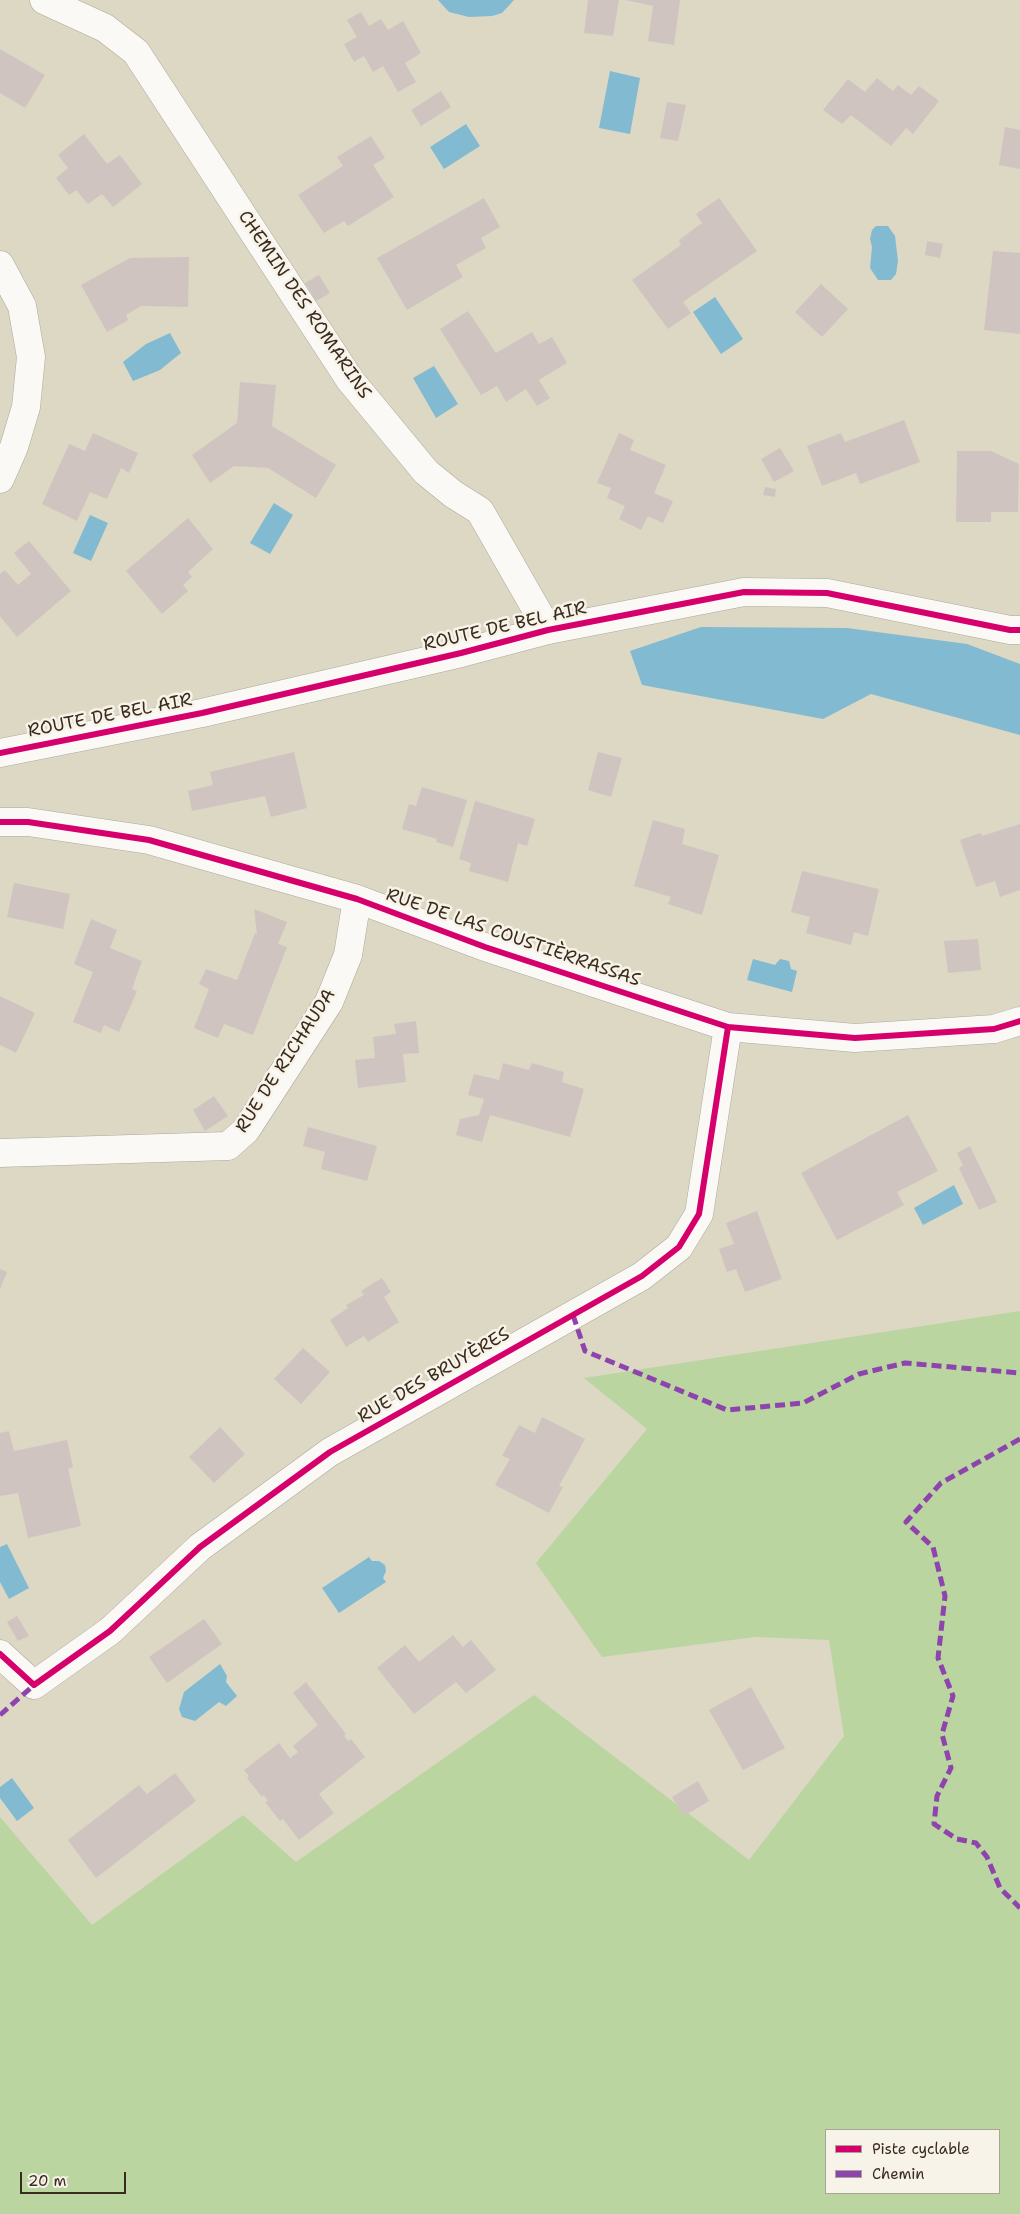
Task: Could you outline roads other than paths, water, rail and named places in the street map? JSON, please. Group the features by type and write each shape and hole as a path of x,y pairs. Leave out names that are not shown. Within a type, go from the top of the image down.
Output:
{"street":[{"name":"CHEMIN DES ROMARINS","path":"44,0 106,28 136,52 266,248 350,380 426,472 452,494 480,511 548,630"},
{"path":"0,265 22,306 31,357 26,408 14,447 0,479"},
{"name":"ROUTE DE BEL AIR","path":"0,753 212,710 461,653 548,630 744,592 827,593 1010,630 1020,630"},
{"name":"RUE DE LAS COUSTIÈRRASSAS","path":"0,822 28,822 149,840 357,898 485,946 728,1027 855,1038 994,1029 1020,1021"},
{"name":"RUE DE RICHAUDA","path":"0,1153 228,1146 246,1130 329,1002 348,955 357,898"},
{"name":"RUE DES BRUYÈRES","path":"0,1654 34,1684 110,1631 200,1546 330,1452 642,1276 679,1247 698,1214 728,1027"}],"water":[{"path":"438,0 514,0 502,13 492,16 469,17 449,12"},
{"path":"610,71 640,78 630,134 599,128"},
{"path":"466,124 480,146 444,169 430,147"},
{"path":"876,226 888,226 895,236 898,261 896,274 891,280 878,280 870,268 872,247 870,239 872,230"},
{"path":"715,297 743,339 721,354 693,312"},
{"path":"170,333 181,353 160,370 133,381 123,362 146,344"},
{"path":"434,366 458,404 436,418 413,378"},
{"path":"274,503 293,515 270,554 250,543"},
{"path":"90,515 108,523 91,561 73,553"},
{"path":"701,627 847,628 967,644 1020,664 1020,735 871,694 823,719 642,685 630,651"},
{"path":"753,959 775,965 780,959 789,961 791,969 797,971 792,992 747,980"},
{"path":"954,1185 963,1204 923,1225 914,1208"},
{"path":"7,1544 29,1588 9,1599 0,1582 0,1547"},
{"path":"369,1557 372,1561 379,1561 385,1565 386,1571 383,1578 386,1582 339,1613 322,1588"},
{"path":"220,1664 227,1676 226,1682 237,1696 226,1706 219,1702 195,1721 182,1717 179,1709 184,1692"},
{"path":"12,1778 34,1808 17,1821 0,1798 0,1787"}]}
